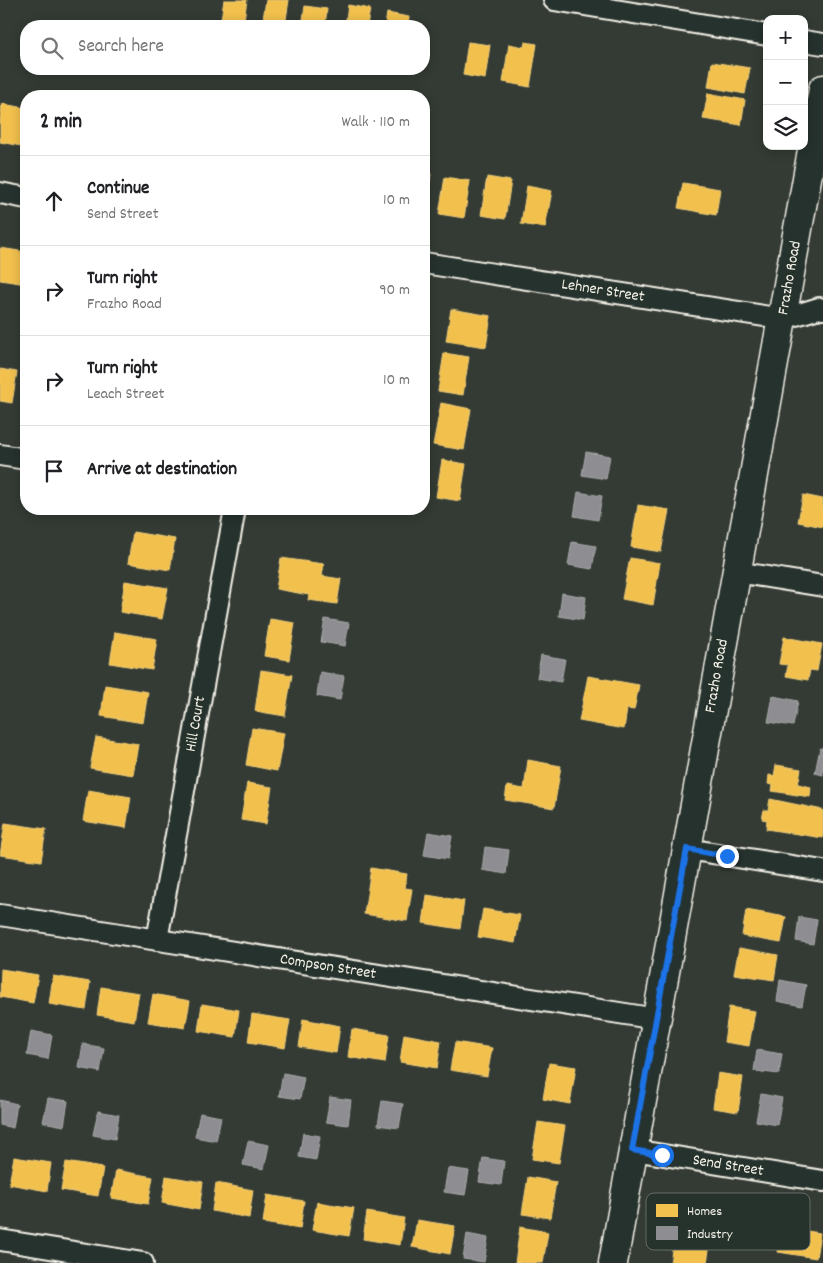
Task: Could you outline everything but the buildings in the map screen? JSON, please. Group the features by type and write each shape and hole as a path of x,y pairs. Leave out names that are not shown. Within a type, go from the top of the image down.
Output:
{"street":[{"path":"554,0 763,34"},
{"path":"808,42 823,44"},
{"name":"Frazho Road","path":"613,1263 823,89"},
{"path":"0,193 20,197"},
{"name":"Lehner Street","path":"430,264 783,319"},
{"path":"783,319 819,308 823,309"},
{"path":"0,455 20,458"},
{"name":"Hill Court","path":"157,940 234,515"},
{"path":"736,572 823,586"},
{"path":"687,849 823,871"},
{"name":"Compson Street","path":"0,915 657,1019"},
{"name":"Send Street","path":"632,1150 823,1181"},
{"path":"0,1240 143,1263"}],"route":[{"path":"662,1155 632,1150 687,849 727,856"}]}
